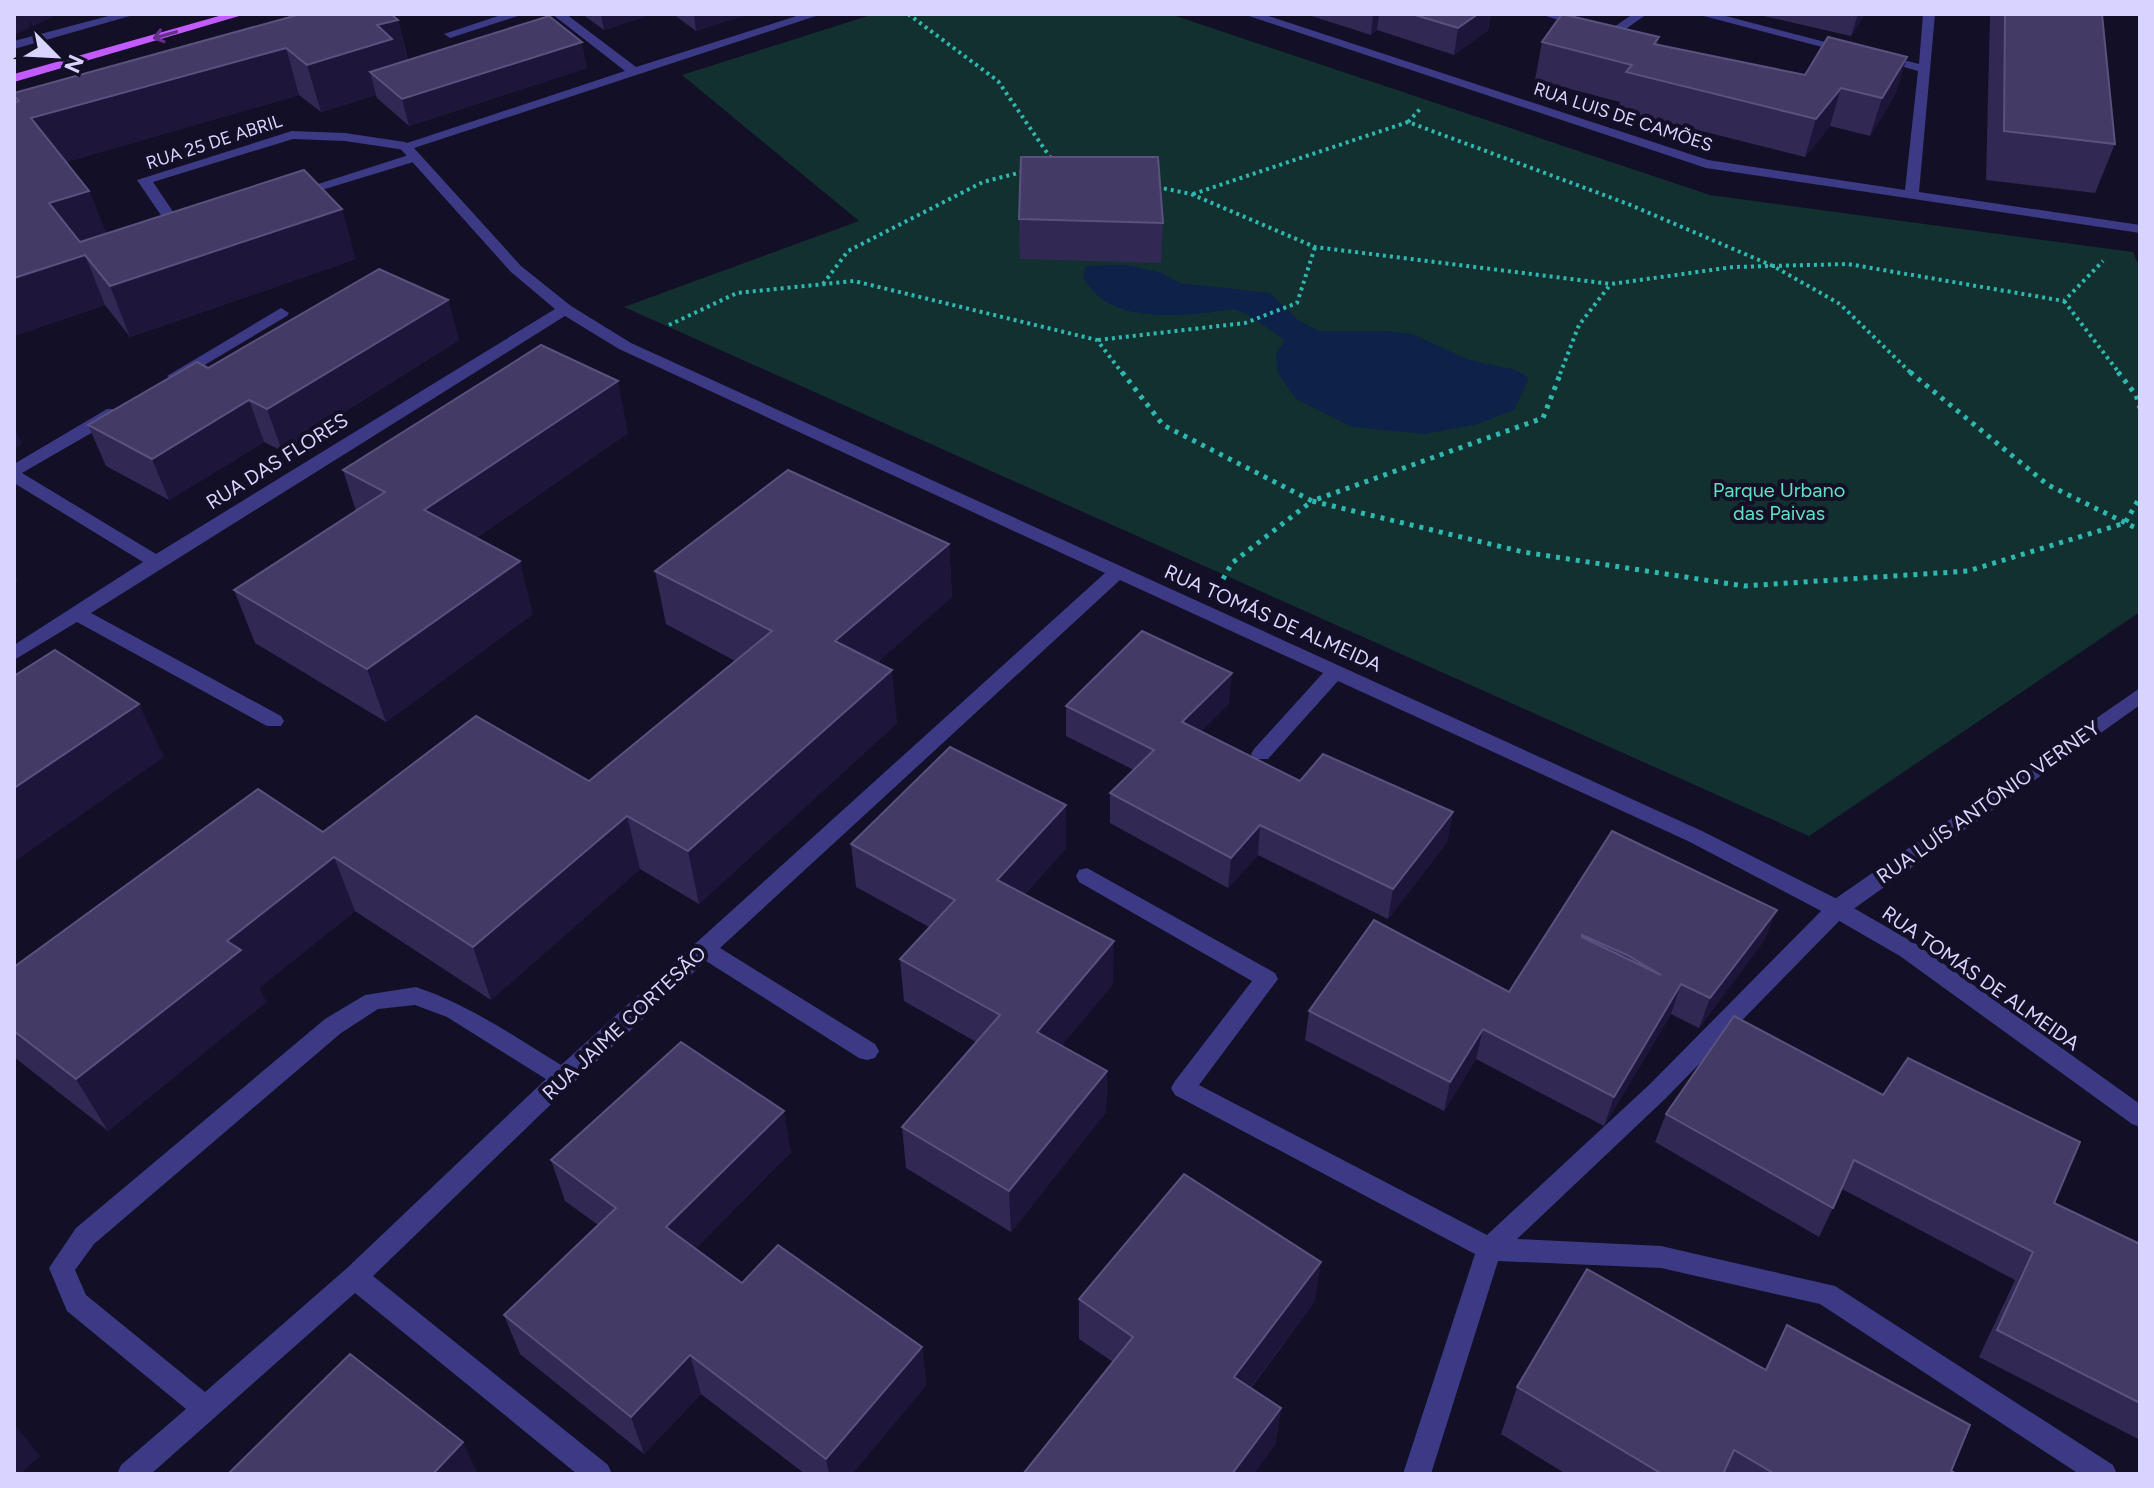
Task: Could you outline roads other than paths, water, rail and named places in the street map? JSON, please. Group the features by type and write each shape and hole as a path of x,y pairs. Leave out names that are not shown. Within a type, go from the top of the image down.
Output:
{"main road":[{"path":"14,78 240,14"}],"street":[{"path":"14,45 131,14"},
{"path":"450,34 518,14"},
{"path":"558,14 634,72"},
{"name":"RUA 25 DE ABRIL","path":"282,198 634,72 816,14"},
{"name":"RUA LUIS DE CAMÕES","path":"1249,14 1706,164 2140,229"},
{"path":"1546,14 1613,34 1641,14"},
{"path":"1702,14 1925,69"},
{"path":"1912,194 1929,14"},
{"name":"RUA 25 DE ABRIL","path":"206,219 176,227 144,180 292,135 345,137 410,151"},
{"name":"RUA TOMÁS DE ALMEIDA","path":"410,151 516,269 565,309 625,346 1695,836 1837,909 1908,950 2140,1117"},
{"name":"RUA DAS FLORES","path":"14,654 156,562 565,309"},
{"path":"161,384 281,313"},
{"path":"134,400 14,474 156,562"},
{"name":"RUA JAIME CORTESÃO","path":"131,1474 355,1277 563,1078 1118,572"},
{"path":"78,614 274,721"},
{"path":"1261,754 1336,671"},
{"name":"RUA LUÍS ANTÓNIO VERNEY","path":"1489,1249 1658,1091 1837,909 2140,695"},
{"path":"1087,876 1267,979 1183,1088 1489,1249 1661,1257 1826,1294 2103,1474"},
{"path":"705,949 867,1051"},
{"path":"204,1407 76,1303 62,1268 85,1236 333,1026 373,1001 416,996 455,1011 563,1078"},
{"path":"1417,1474 1489,1249"},
{"path":"355,1277 598,1474"}],"water":[{"path":"1125,265 1160,272 1180,283 1270,293 1298,320 1319,331 1412,334 1469,360 1516,370 1529,378 1514,410 1478,424 1425,434 1352,427 1296,399 1278,373 1276,354 1285,340 1248,315 1233,310 1171,315 1137,313 1106,301 1093,291 1083,277 1086,266"}],"park label":[{"name":"Parque Urbano das Paivas","path":"1779,502"}]}
